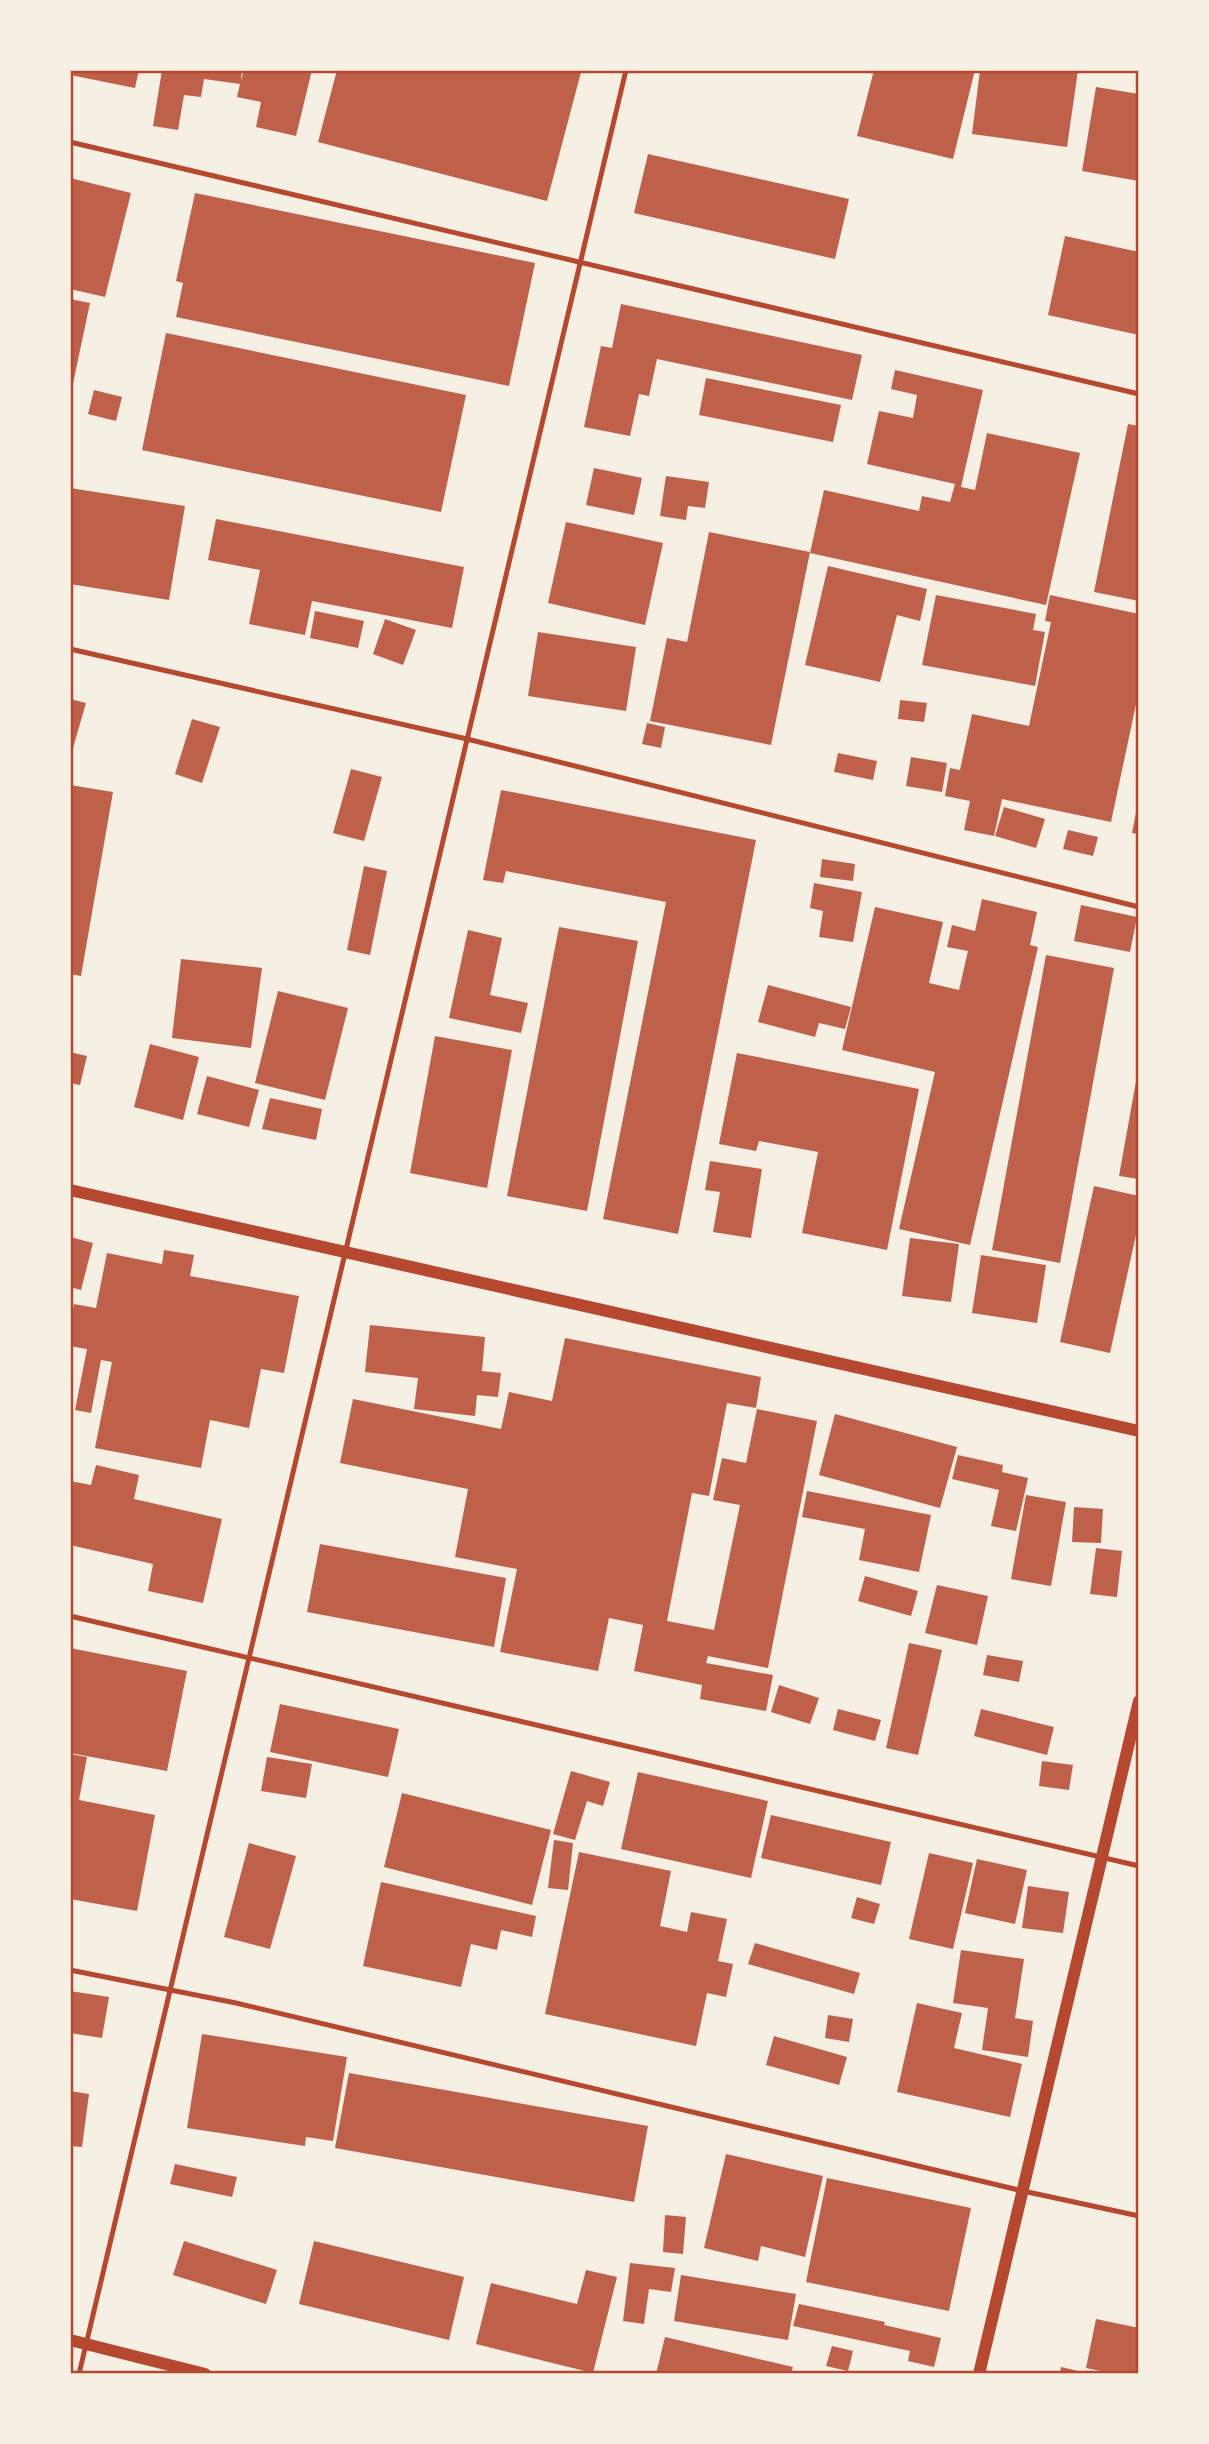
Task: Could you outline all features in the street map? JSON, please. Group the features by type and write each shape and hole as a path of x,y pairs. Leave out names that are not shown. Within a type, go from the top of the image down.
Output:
{"street":[{"path":"70,1190 1139,1431"},
{"path":"979,2374 1139,1701"},
{"path":"70,2340 205,2374"}],"lane":[{"path":"79,2374 626,70"},
{"path":"70,142 1139,394"},
{"path":"70,649 467,739 1139,907"},
{"path":"70,1616 1139,1866"},
{"path":"70,1970 169,1992 236,2003 1139,2216"}],"building":[{"path":"70,70 139,70 135,88 70,75"},
{"path":"162,70 242,70 241,81 244,70 312,70 296,136 256,127 261,102 237,97 240,84 204,79 201,97 184,95 178,130 153,126"},
{"path":"337,70 581,72 547,201 318,142"},
{"path":"874,70 975,70 953,159 857,136"},
{"path":"980,70 1078,70 1067,147 972,134"},
{"path":"1096,87 1139,94 1139,181 1082,171"},
{"path":"648,154 849,199 835,259 634,213"},
{"path":"70,178 131,193 105,297 70,289"},
{"path":"195,193 535,263 509,386 176,317 183,283 176,281"},
{"path":"1065,236 1139,252 1139,335 1048,315"},
{"path":"70,299 90,303 71,393 70,393"},
{"path":"621,304 862,355 852,400 657,359 649,396 639,394 630,436 584,427 601,346 612,348"},
{"path":"166,333 466,395 441,512 142,450"},
{"path":"895,370 983,390 961,487 975,490 987,433 1080,453 1046,605 810,553 824,490 919,511 922,496 950,502 955,484 867,464 879,411 913,418 917,395 891,389"},
{"path":"706,378 841,405 833,442 699,415"},
{"path":"94,390 122,397 116,421 88,414"},
{"path":"1128,424 1139,426 1139,601 1094,592"},
{"path":"594,468 642,478 634,515 586,505"},
{"path":"666,476 709,482 705,508 688,506 686,520 660,516"},
{"path":"70,488 185,506 169,600 70,584"},
{"path":"216,519 464,567 452,628 312,601 305,635 249,624 260,570 208,560"},
{"path":"566,522 663,543 645,625 548,603"},
{"path":"709,532 810,552 771,745 650,721 667,638 687,642"},
{"path":"828,566 927,589 920,621 897,615 880,682 805,665"},
{"path":"936,595 1036,614 1033,630 1045,632 1035,686 922,665"},
{"path":"1050,595 1139,614 1139,690 1111,822 1002,799 994,836 964,830 970,801 945,796 950,768 960,770 972,714 1029,726 1051,622 1045,621"},
{"path":"315,611 364,621 358,648 310,638"},
{"path":"385,619 416,630 403,665 373,654"},
{"path":"538,632 636,647 626,711 528,696"},
{"path":"70,699 86,703 73,748 70,747"},
{"path":"900,700 927,703 924,722 898,719"},
{"path":"192,719 220,727 202,783 175,774"},
{"path":"647,723 665,727 661,748 642,744"},
{"path":"838,753 877,761 873,780 834,772"},
{"path":"911,757 947,763 942,792 906,786"},
{"path":"351,769 382,777 364,841 333,833"},
{"path":"70,785 113,792 81,976 70,974"},
{"path":"501,790 756,840 678,1234 603,1219 666,902 506,871 503,883 483,880"},
{"path":"1139,802 1139,834 1132,833"},
{"path":"1004,807 1045,819 1036,848 995,836"},
{"path":"1068,830 1098,837 1093,856 1063,849"},
{"path":"822,859 855,864 853,881 820,877"},
{"path":"364,866 387,871 370,955 347,950"},
{"path":"814,883 862,892 853,942 819,937 823,911 810,908"},
{"path":"982,899 1037,912 1030,945 1038,947 970,1245 899,1229 935,1072 842,1050 875,907 943,922 929,983 959,990 968,951 947,947 952,925 975,931"},
{"path":"1081,905 1137,917 1130,952 1074,941"},
{"path":"559,927 638,941 587,1211 507,1196"},
{"path":"468,930 502,938 490,995 528,1003 521,1033 449,1018"},
{"path":"1046,955 1114,968 1060,1263 992,1250"},
{"path":"181,959 262,968 251,1048 172,1038"},
{"path":"768,985 851,1007 845,1029 819,1023 815,1037 758,1022"},
{"path":"278,991 348,1008 325,1100 255,1083"},
{"path":"435,1036 512,1050 487,1188 410,1173"},
{"path":"150,1044 199,1057 183,1120 134,1107"},
{"path":"70,1052 87,1056 80,1085 70,1083"},
{"path":"737,1053 919,1089 887,1250 802,1233 818,1152 759,1141 756,1151 719,1144"},
{"path":"1139,1070 1139,1179 1119,1176"},
{"path":"207,1076 259,1090 249,1127 197,1114"},
{"path":"270,1098 322,1109 316,1140 262,1129"},
{"path":"710,1161 762,1169 751,1238 713,1232 720,1192 705,1190"},
{"path":"1094,1186 1139,1196 1139,1221 1110,1353 1060,1342"},
{"path":"70,1237 93,1243 81,1290 70,1287"},
{"path":"910,1238 959,1244 951,1302 902,1296"},
{"path":"164,1250 194,1255 190,1276 299,1296 284,1373 261,1369 249,1428 210,1420 201,1468 95,1448 112,1362 101,1360 91,1413 75,1410 87,1349 70,1346 70,1323 74,1304 96,1308 107,1253 162,1264"},
{"path":"981,1255 1046,1265 1037,1323 972,1313"},
{"path":"370,1325 485,1337 482,1371 501,1373 498,1397 477,1395 475,1416 414,1409 418,1378 365,1372"},
{"path":"565,1338 761,1377 756,1408 727,1403 709,1496 692,1493 667,1621 714,1630 740,1505 713,1500 722,1458 746,1463 757,1409 817,1421 768,1668 708,1656 706,1663 773,1675 766,1711 700,1699 702,1685 634,1671 643,1625 609,1618 598,1671 500,1652 517,1569 455,1557 468,1489 340,1463 353,1399 501,1429 509,1392 552,1401"},
{"path":"835,1414 957,1447 940,1508 819,1475"},
{"path":"958,1455 1003,1465 1002,1472 1028,1478 1016,1531 991,1526 999,1490 952,1479"},
{"path":"96,1465 139,1475 134,1499 222,1519 203,1603 148,1591 153,1564 70,1545 70,1481 91,1485"},
{"path":"807,1491 931,1515 919,1572 859,1560 865,1529 802,1517"},
{"path":"1026,1495 1066,1502 1051,1586 1011,1579"},
{"path":"1074,1507 1103,1509 1101,1543 1072,1542"},
{"path":"320,1544 506,1578 494,1647 307,1612"},
{"path":"1096,1548 1122,1551 1117,1597 1090,1594"},
{"path":"865,1576 918,1591 911,1616 858,1601"},
{"path":"937,1585 988,1596 977,1645 925,1633"},
{"path":"909,1643 942,1650 918,1755 886,1748"},
{"path":"70,1648 187,1671 167,1771 70,1753"},
{"path":"987,1655 1023,1661 1019,1682 983,1675"},
{"path":"779,1685 819,1698 810,1724 771,1712"},
{"path":"280,1704 399,1729 388,1777 270,1752"},
{"path":"838,1709 881,1720 875,1741 833,1730"},
{"path":"981,1709 1054,1727 1047,1755 974,1736"},
{"path":"70,1754 87,1757 79,1800 155,1815 137,1911 70,1899"},
{"path":"267,1757 312,1764 306,1798 261,1791"},
{"path":"1042,1761 1073,1765 1069,1790 1039,1786"},
{"path":"571,1771 610,1782 603,1806 587,1801 575,1840 553,1834"},
{"path":"638,1772 768,1801 751,1878 621,1849"},
{"path":"402,1793 551,1830 532,1905 384,1867"},
{"path":"771,1815 891,1842 881,1885 761,1858"},
{"path":"554,1840 573,1843 568,1890 548,1888"},
{"path":"249,1843 296,1856 270,1949 224,1937"},
{"path":"579,1852 671,1871 660,1926 687,1932 691,1912 727,1919 718,1961 733,1964 726,1997 707,1993 696,2046 545,2014"},
{"path":"929,1853 973,1863 953,1949 909,1939"},
{"path":"977,1859 1027,1870 1015,1924 965,1913"},
{"path":"381,1882 536,1916 532,1937 501,1930 497,1950 471,1944 461,1987 363,1966"},
{"path":"1028,1886 1069,1892 1063,1933 1022,1928"},
{"path":"857,1897 880,1904 874,1924 851,1918"},
{"path":"755,1943 860,1973 854,1994 748,1964"},
{"path":"961,1950 1024,1959 1015,2018 1033,2021 1028,2057 982,2050 988,2008 953,2003"},
{"path":"70,1991 109,1997 102,2038 70,2033"},
{"path":"917,2003 962,2013 954,2048 1022,2064 1010,2117 897,2092"},
{"path":"828,2015 853,2019 849,2042 825,2038"},
{"path":"202,2034 347,2057 333,2141 306,2137 305,2146 187,2128"},
{"path":"774,2036 847,2057 839,2085 766,2065"},
{"path":"349,2073 648,2126 634,2202 335,2148"},
{"path":"70,2091 89,2094 82,2147 70,2146"},
{"path":"726,2154 823,2176 805,2257 761,2246 758,2261 704,2248"},
{"path":"175,2164 237,2177 232,2197 170,2184"},
{"path":"827,2178 971,2208 949,2311 806,2282"},
{"path":"665,2215 686,2217 683,2254 663,2252"},
{"path":"184,2241 277,2270 266,2304 173,2275"},
{"path":"314,2241 464,2277 449,2340 299,2304"},
{"path":"630,2263 675,2268 671,2292 649,2289 644,2324 623,2321"},
{"path":"586,2270 617,2277 593,2373 476,2344 491,2283 577,2304"},
{"path":"681,2275 796,2294 788,2340 674,2321"},
{"path":"799,2304 885,2322 884,2325 941,2338 934,2367 908,2361 910,2351 793,2326"},
{"path":"1096,2319 1139,2328 1139,2374 1115,2374 1086,2368"},
{"path":"665,2337 793,2367 791,2374 656,2374"},
{"path":"832,2346 853,2351 848,2371 826,2366"},
{"path":"1061,2367 1087,2373 1060,2374"}]}
